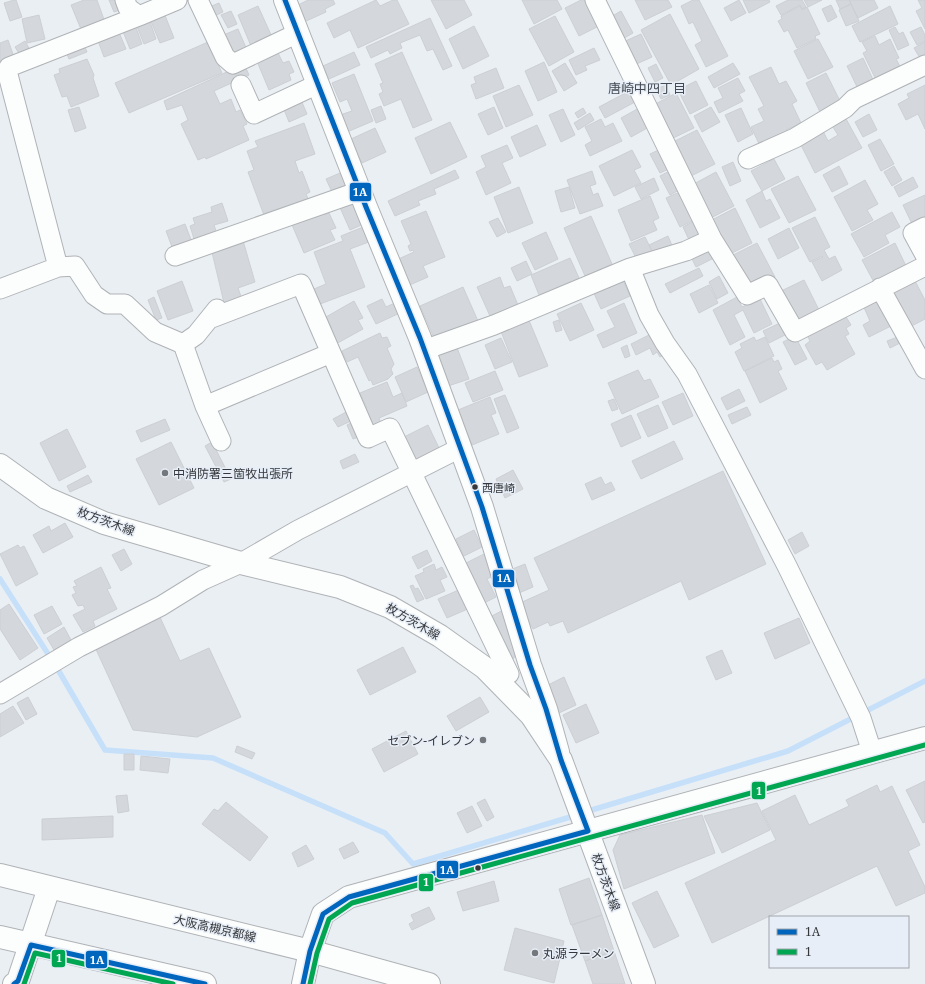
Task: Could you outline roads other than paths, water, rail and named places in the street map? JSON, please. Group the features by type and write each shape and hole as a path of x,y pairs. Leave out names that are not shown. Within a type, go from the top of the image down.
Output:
{"main road":[{"path":"285,0 424,350 482,507 530,665 546,709 561,760"},
{"name":"枚方茨木線","path":"0,465 46,498 104,523 241,563 340,586 390,607 440,636 485,668 503,677 561,760 644,984"},
{"path":"303,984 310,951 323,914 349,897 925,738"},
{"name":"大阪高槻京都線","path":"0,875 310,951 429,984"},
{"path":"14,984 18,981 49,888"},
{"path":"0,937 205,984"}],"street":[{"path":"125,0 128,8 139,16"},
{"path":"58,267 6,71 9,67 177,0"},
{"path":"198,0 225,57 234,64 298,33"},
{"path":"595,0 712,239 746,295 768,285 795,332 925,266"},
{"path":"748,159 795,138 845,108 854,99 925,66"},
{"path":"241,85 254,114 318,84"},
{"path":"175,256 360,191"},
{"path":"925,227 913,233 925,255"},
{"path":"424,350 500,322 630,268 686,251 712,239"},
{"path":"0,289 58,267 75,266 94,295 107,304 124,304 154,332 182,344 205,406 221,441"},
{"path":"630,268 649,315 665,343 687,374 787,566 861,718 872,752"},
{"path":"209,319 301,284 368,438 390,428 503,677 530,665"},
{"path":"880,288 925,369"},
{"path":"182,344 196,335 223,302"},
{"path":"205,406 331,353"},
{"path":"0,694 79,647 161,606 204,580 241,563 298,530 460,448"}],"waterway":[{"path":"0,579 57,668 105,750 213,758 385,833 413,864 577,815"},
{"path":"585,812 788,751 925,681"}],"place":[{"name":"中消防署三箇牧出張所","path":"165,473"},
{"name":"西唐崎","path":"475,487"},
{"name":"セブン-イレブン","path":"483,740"},
{"name":"丸源ラーメン","path":"535,953"}],"district":[{"name":"唐崎中四丁目","path":"647,88"}]}
